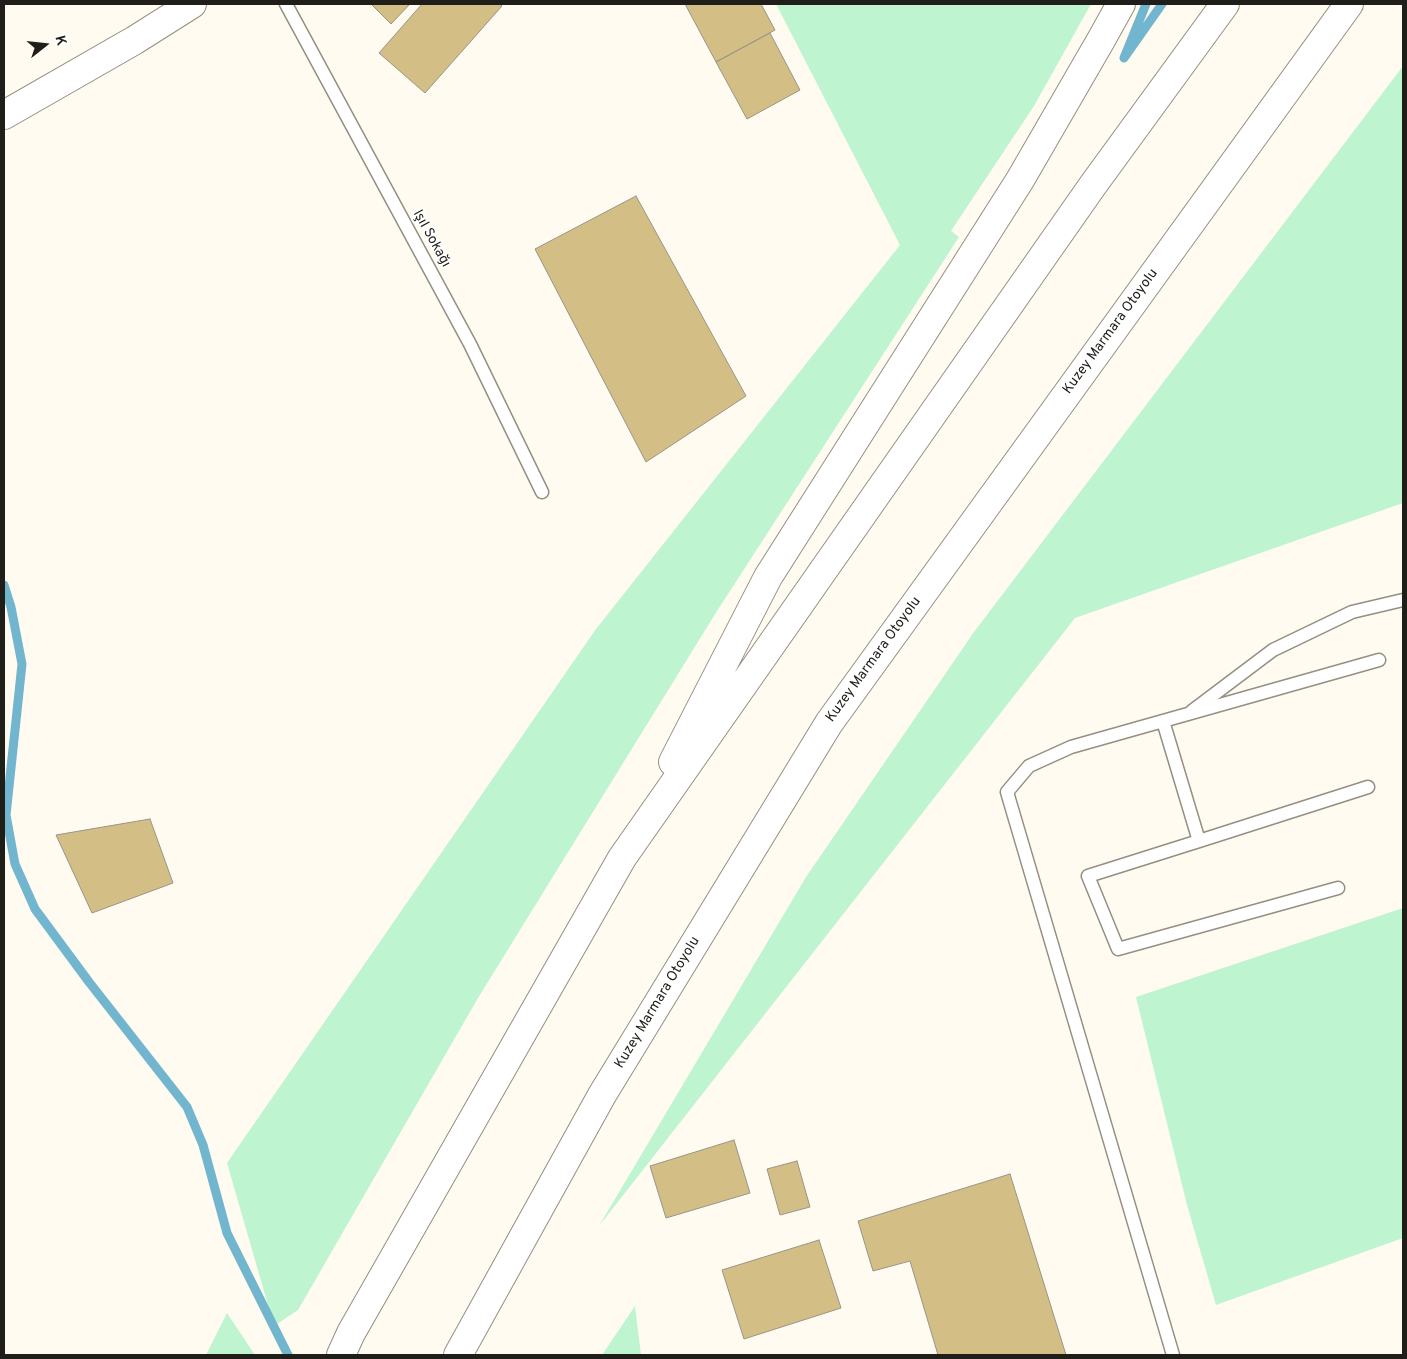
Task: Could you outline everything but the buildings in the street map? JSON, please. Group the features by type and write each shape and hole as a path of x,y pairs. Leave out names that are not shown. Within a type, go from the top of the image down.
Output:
{"main road":[{"path":"4,115 135,40 192,4"},
{"path":"346,1344 622,858 768,577 1020,180 1121,4"},
{"path":"622,858 1093,185 1225,4"},
{"name":"Kuzey Marmara Otoyolu","path":"458,1355 602,1095 828,723 1349,4"},
{"path":"1185,230 1370,4"}],"lane":[{"name":"Işıl Sokağı","path":"286,4 470,344 542,492"},
{"path":"1186,715 1273,650 1352,612 1403,600"},
{"path":"1173,1355 1007,792 1029,766 1071,748 1379,660"},
{"path":"1163,722 1199,841"},
{"path":"1338,888 1118,949 1088,876 1368,787"}],"green space":[{"path":"776,4 1091,4 1034,106 951,231 959,237 717,611 478,998 298,1310 274,1326 227,1163 596,629 900,245"},
{"path":"1403,66 1403,503 1075,618 599,1226 806,877 974,632"},
{"path":"1403,908 1403,1238 1216,1305 1187,1205 1136,997"},
{"path":"635,1306 641,1355 602,1355"},
{"path":"227,1313 255,1355 206,1355"}],"waterway":[{"path":"1146,4 1124,58 1162,4"},
{"path":"4,585 11,607 22,664 6,815 15,864 35,909 89,982 187,1107 203,1145 227,1233 288,1355"}]}
